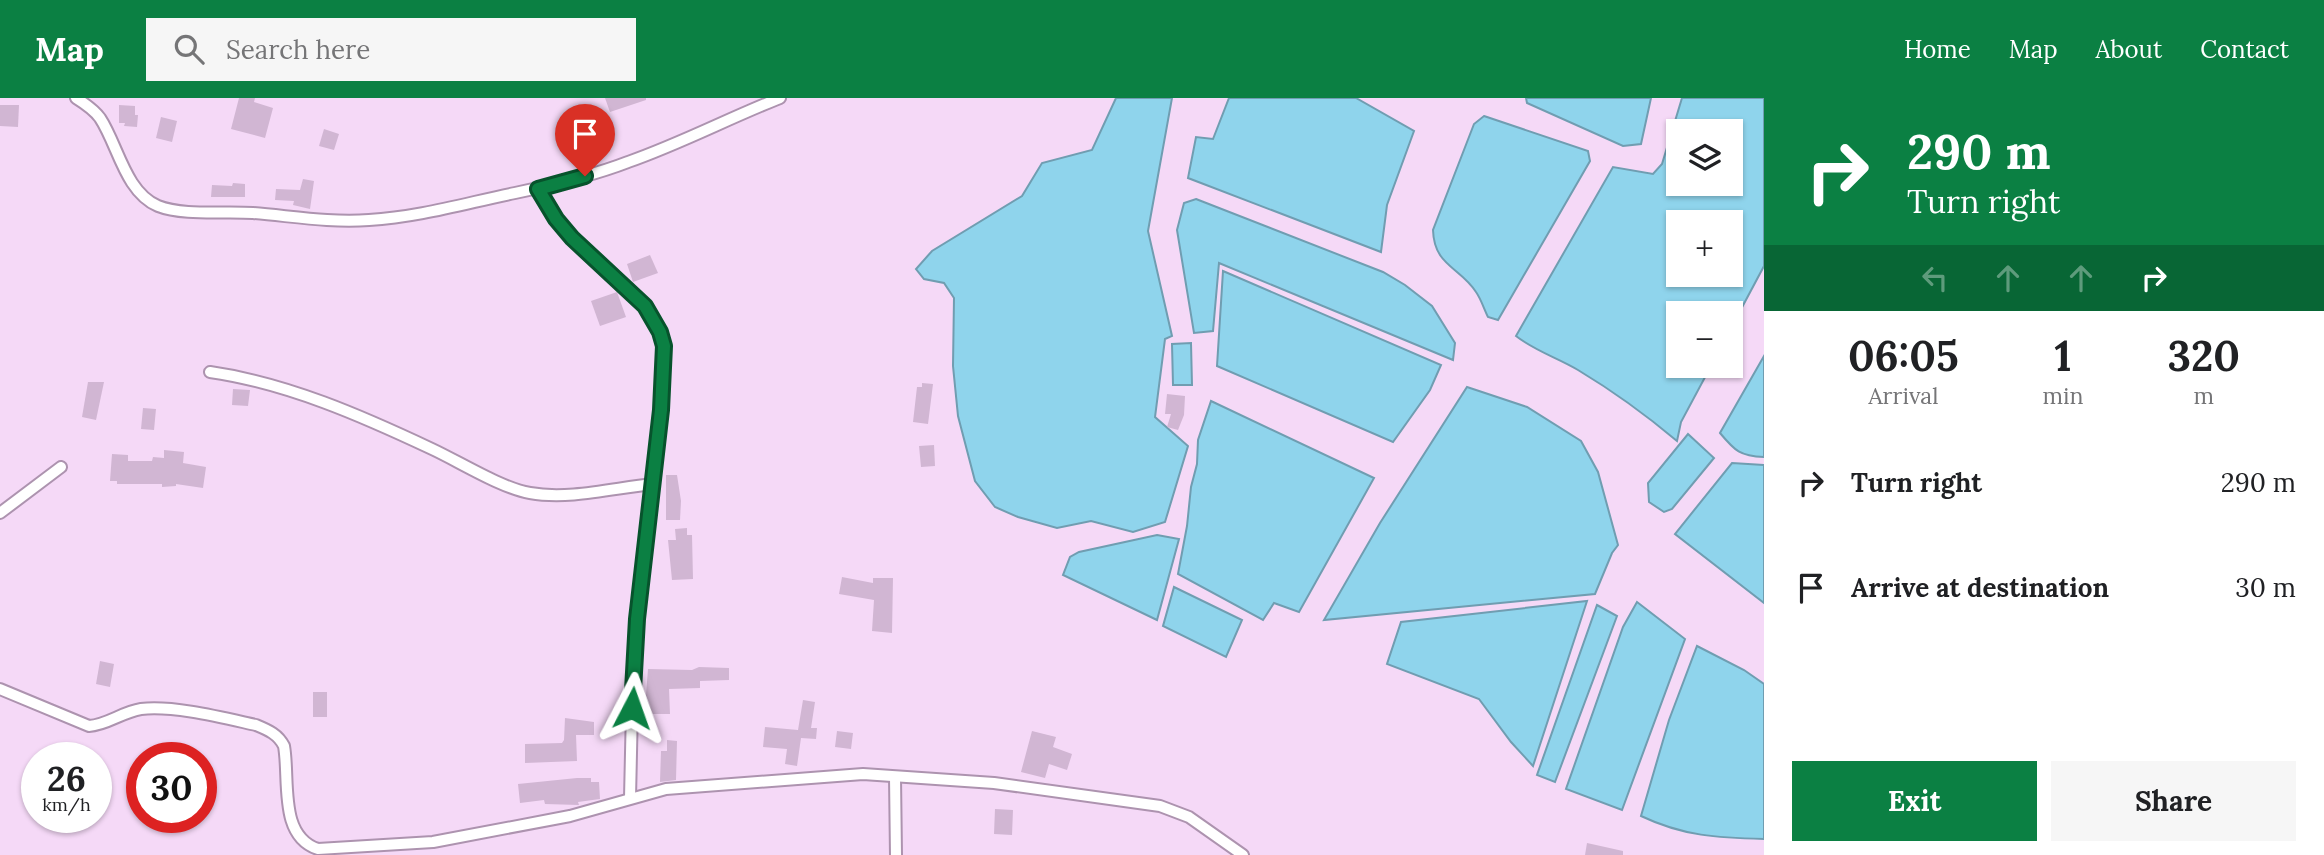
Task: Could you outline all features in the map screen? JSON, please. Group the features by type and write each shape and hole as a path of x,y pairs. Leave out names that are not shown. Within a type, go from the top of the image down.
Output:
{"street":[{"path":"76,98 99,116 126,173 140,192 156,205 179,211 220,211 304,219 368,221 471,205 627,163 780,98"},
{"path":"538,189 556,219 572,238 645,306 660,332 664,346 653,484 637,619 630,798"},
{"path":"210,372 247,377 389,429 486,476 529,493 565,494 653,484"},
{"path":"0,513 61,467"},
{"path":"0,689 89,726 100,725 133,711 156,708 256,725 270,731 278,736 284,746 292,825 300,839 318,849 433,842 570,816 666,789 863,774 994,783 1160,806 1189,817 1244,855"},
{"path":"895,777 895,855"}],"water":[{"path":"1116,98 1172,98 1148,231 1172,336 1165,339 1155,417 1188,446 1165,522 1133,532 1091,521 1057,528 995,507 975,481 958,416 953,366 954,298 944,283 924,279 916,269 932,251 1022,196 1042,163 1092,150"},
{"path":"1229,98 1356,98 1414,131 1387,205 1381,252 1188,178 1196,137 1213,139"},
{"path":"1526,98 1651,98 1641,144 1623,146 1527,103"},
{"path":"1682,98 1764,98 1764,266 1743,305 1743,301 1666,301 1666,378 1705,378 1681,422 1677,441 1604,386 1516,336 1613,167 1653,174 1662,164 1666,151 1666,196 1743,196 1743,119 1676,119"},
{"path":"1484,116 1588,151 1590,161 1498,320 1488,317 1470,284 1443,259 1434,242 1433,230 1474,124"},
{"path":"1196,199 1383,272 1405,285 1432,306 1455,343 1453,360 1219,263 1213,331 1194,333 1177,230 1184,203"},
{"path":"1223,271 1441,365 1430,390 1393,442 1217,366"},
{"path":"1191,343 1192,385 1173,385 1172,344"},
{"path":"1764,356 1764,457 1739,451 1720,433"},
{"path":"1467,387 1527,407 1581,441 1598,472 1618,545 1595,594 1324,620 1380,523"},
{"path":"1211,401 1374,478 1299,612 1274,603 1263,620 1178,574 1197,464 1198,440"},
{"path":"1688,434 1714,458 1672,509 1664,512 1649,502 1648,483"},
{"path":"1732,463 1764,465 1764,603 1675,534"},
{"path":"1157,535 1179,539 1157,620 1063,575 1070,557 1079,552"},
{"path":"1174,587 1242,620 1226,657 1163,626"},
{"path":"1587,601 1533,766 1479,699 1387,664 1401,622"},
{"path":"1637,602 1685,639 1622,810 1566,789 1623,627"},
{"path":"1597,605 1617,616 1555,782 1537,775"},
{"path":"1697,646 1744,670 1764,684 1764,839 1701,835 1671,828 1641,816 1669,720"}],"building":[{"path":"239,98 255,98 254,102 273,108 265,138 231,129"},
{"path":"605,98 646,98 646,100 610,112"},
{"path":"0,105 19,105 18,127 0,126"},
{"path":"119,105 135,106 135,115 138,115 137,127 119,123"},
{"path":"161,117 177,121 172,142 156,138"},
{"path":"324,129 339,134 334,150 319,146"},
{"path":"303,179 314,181 310,209 293,205 294,201 275,200 276,189 300,190"},
{"path":"233,183 245,184 245,197 211,197 212,185 232,186"},
{"path":"650,255 658,273 633,282 627,264"},
{"path":"617,292 626,317 600,326 591,301"},
{"path":"88,382 104,382 96,420 82,417"},
{"path":"922,383 933,384 928,424 913,422 917,387 922,387"},
{"path":"233,389 250,390 248,406 232,405"},
{"path":"1167,394 1185,396 1184,415 1178,430 1167,427 1171,414 1165,414"},
{"path":"143,408 156,409 154,430 141,429"},
{"path":"934,445 935,466 921,467 919,446"},
{"path":"164,450 184,452 183,463 206,467 203,488 176,484 162,487 162,484 117,484 117,481 110,481 112,454 128,455 128,461 152,461 153,457 164,458"},
{"path":"666,475 677,475 681,501 680,520 666,520"},
{"path":"687,528 687,535 692,535 693,579 672,580 668,540 676,540 675,529"},
{"path":"842,577 873,583 873,578 893,578 892,633 872,631 874,600 839,594"},
{"path":"100,661 114,664 110,687 96,684"},
{"path":"699,667 729,668 729,680 700,681 700,688 669,689 670,714 647,714 648,669 692,670"},
{"path":"313,692 327,692 327,717 313,717"},
{"path":"803,700 815,702 811,728 817,728 816,739 801,738 797,766 785,764 787,749 763,747 765,727 798,730"},
{"path":"565,718 594,722 594,735 576,735 577,761 525,763 525,744 562,743"},
{"path":"837,731 853,733 851,749 835,747"},
{"path":"1032,731 1056,737 1053,747 1072,754 1067,770 1049,764 1045,778 1021,772"},
{"path":"667,740 677,741 676,780 660,782 661,751 667,751"},
{"path":"591,778 591,782 599,782 600,799 578,802 579,805 545,804 544,800 520,803 518,784"},
{"path":"995,809 1013,810 1012,835 994,834"},
{"path":"1587,843 1623,851 1623,855 1585,855"}],"route":[{"path":"585,176 538,189 556,219 572,238 645,306 660,332 664,346 661,410 649,532 637,619 632,708"}]}
